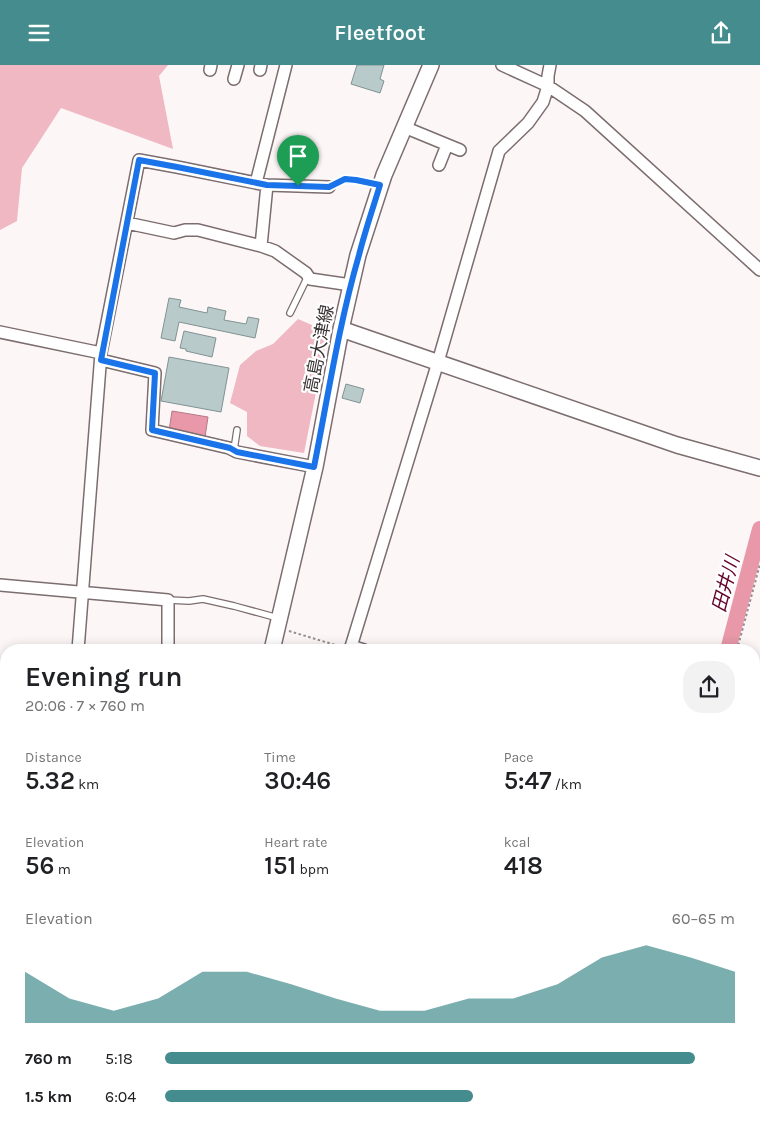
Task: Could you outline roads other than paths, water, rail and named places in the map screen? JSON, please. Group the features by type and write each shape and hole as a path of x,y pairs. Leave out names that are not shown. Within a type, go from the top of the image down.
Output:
{"main road":[{"name":"高島大津線","path":"273,644 314,467 341,329 358,255 380,185 431,65"},
{"path":"341,329 677,445 760,469"}],"street":[{"path":"234,79 238,65"},
{"path":"261,246 261,184 286,65"},
{"path":"502,65 548,86 586,111 760,269"},
{"path":"351,644 438,362 499,151 528,123 543,102 548,86 550,65"},
{"path":"404,127 460,150"},
{"path":"439,165 447,145"},
{"path":"78,644 101,357 139,160 261,184 329,187"},
{"path":"127,223 174,233 185,230 198,230 261,246 275,251 306,273 310,279 351,285"},
{"path":"0,332 101,357 155,373 152,430 230,448 237,452 314,467"},
{"path":"0,585 168,600 168,644"}],"lane":[{"path":"290,313 308,276"},
{"path":"234,450 237,430"},
{"path":"168,600 189,601 203,599 234,606 278,623"}],"waterway":[{"name":"田井川","path":"730,644 760,529"}]}
